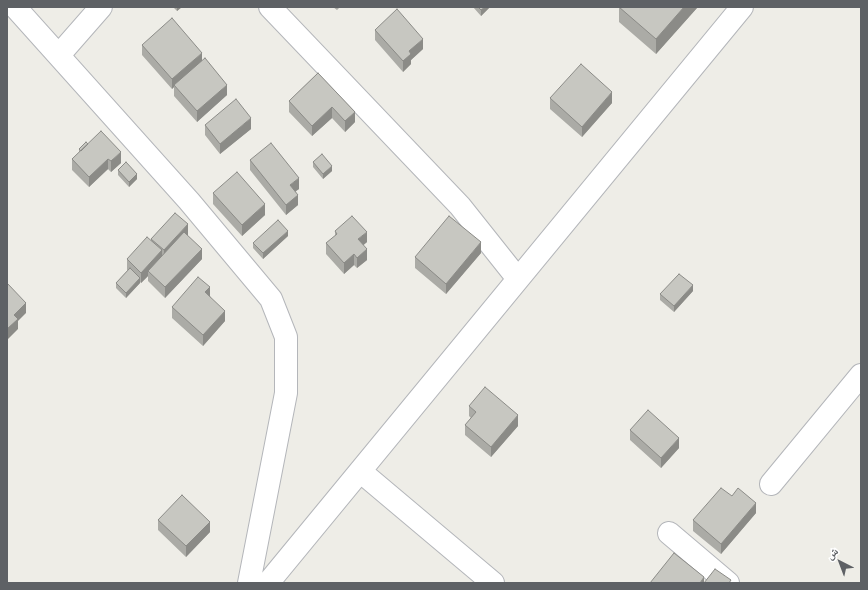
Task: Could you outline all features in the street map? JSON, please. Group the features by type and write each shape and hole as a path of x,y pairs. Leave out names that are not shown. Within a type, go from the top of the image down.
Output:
{"street":[{"path":"15,7 189,201 271,299 286,337 286,393 249,583"},
{"path":"59,55 101,7"},
{"path":"270,7 460,206 518,279"},
{"path":"268,583 742,7"},
{"path":"771,484 861,375"},
{"path":"360,471 493,583"},
{"path":"669,534 728,583"}],"building":[{"path":"478,7 485,7 481,10"},
{"path":"619,7 684,7 656,39"},
{"path":"397,9 423,39 409,51 411,54 403,61 375,30"},
{"path":"172,18 202,53 172,79 142,45"},
{"path":"205,58 227,85 197,111 174,85"},
{"path":"581,64 612,92 582,127 550,98"},
{"path":"318,73 355,112 345,121 332,107 312,126 289,101"},
{"path":"236,99 251,118 220,144 205,125"},
{"path":"101,131 121,152 111,161 108,159 89,177 72,159"},
{"path":"86,142 88,144 81,151 79,149"},
{"path":"271,143 299,178 290,185 298,195 286,205 250,160"},
{"path":"322,154 332,166 323,174 313,162"},
{"path":"126,162 137,174 129,182 118,170"},
{"path":"237,172 265,204 242,225 213,193"},
{"path":"175,213 188,224 164,250 151,239"},
{"path":"352,216 367,232 358,239 367,249 357,258 354,254 344,263 326,243 337,234 335,231"},
{"path":"449,216 481,242 446,284 415,257"},
{"path":"278,220 288,231 263,253 253,243"},
{"path":"184,232 202,249 165,287 148,271"},
{"path":"147,237 162,250 141,273 127,259"},
{"path":"130,268 140,278 126,293 116,283"},
{"path":"679,274 693,285 674,306 660,294"},
{"path":"198,277 210,287 205,292 225,311 203,335 172,307"},
{"path":"7,283 26,303 14,315 18,319 7,329"},
{"path":"485,387 518,415 491,447 465,425 476,412 469,406"},
{"path":"648,410 679,438 661,458 630,430"},
{"path":"721,488 732,496 738,488 756,503 721,544 693,520"},
{"path":"182,495 210,522 186,546 158,520"},
{"path":"674,553 704,577 700,583 650,583"},
{"path":"715,569 731,580 729,583 704,583"}]}
